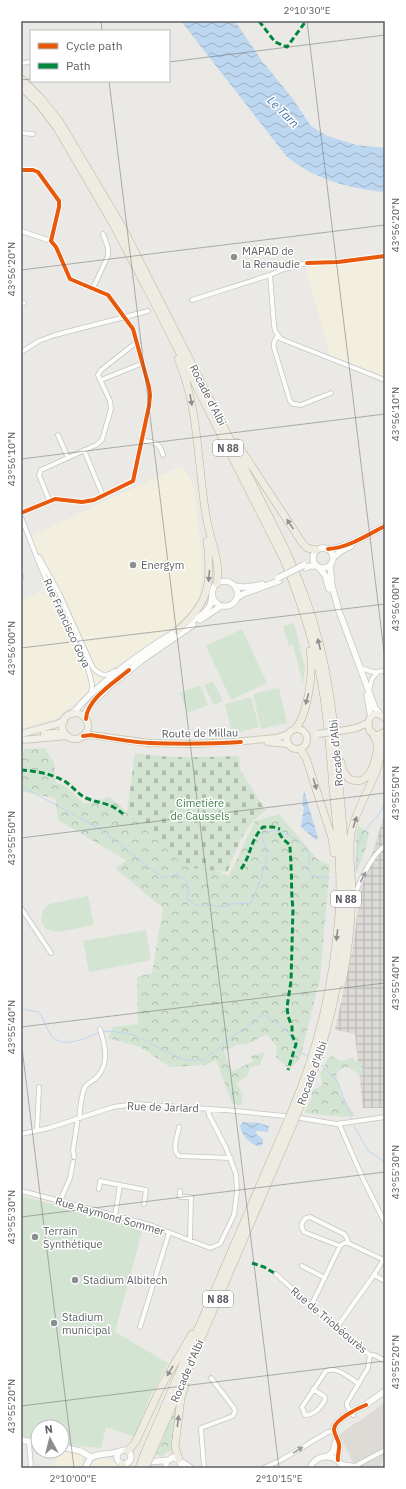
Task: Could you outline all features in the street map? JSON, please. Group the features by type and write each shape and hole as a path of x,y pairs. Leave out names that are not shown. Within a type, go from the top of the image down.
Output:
{"highway":[{"name":"Rocade d'Albi","path":"21,79 39,96 60,122 123,228 280,538 308,605 319,642 327,679 335,737 345,852 346,905 337,984 329,1022 319,1059 205,1314 148,1452 145,1468"},
{"name":"Rocade d'Albi","path":"21,87 38,103 64,139 113,224 284,560 302,606 318,667 326,713 339,854 339,914 330,988 307,1075 292,1117 186,1374 139,1468"},
{"path":"171,336 174,350 190,394 207,522 218,571 217,584"},
{"path":"221,421 228,428 303,544 307,548 316,550"},
{"path":"177,631 197,611 206,593 208,584 210,566 201,481"},
{"path":"295,729 300,722 312,675 311,657 301,614 302,606"},
{"path":"335,737 338,743 345,776 349,779 359,781 368,775 374,762 377,744 371,732"},
{"path":"319,1059 333,1022 347,950 351,914 352,875 350,848 352,833 358,813 377,768 384,732"},
{"path":"300,749 306,758 332,838 337,876 340,882"},
{"path":"126,1452 135,1443 162,1385 183,1351 199,1320 205,1314"},
{"path":"181,1463 175,1446 181,1398 187,1378 186,1374"}],"main road":[{"path":"21,740 39,735 66,734 77,738 83,736 88,728 86,712 91,704 111,685 156,650 221,606 231,604 243,594 305,566 310,562 316,550 322,548 336,549 385,526"},
{"path":"384,717 375,708 339,611 332,586 330,566 333,558 341,552 385,530"},
{"path":"328,549 331,551 333,558"},
{"path":"312,557 313,562 325,575 338,618 368,696 371,732"},
{"path":"305,566 324,569 330,566"},
{"path":"21,734 57,724 72,714 91,694 136,659 206,611 210,606 212,590 217,584 227,581 242,588 279,579"},
{"path":"235,586 237,590 237,598"},
{"path":"212,594 214,601 221,606"},
{"path":"72,714 80,714 86,719"},
{"path":"317,734 307,741 305,746 300,749 293,748 288,744 288,734 295,729 301,730 305,733 317,734 356,728 378,715 384,717"},
{"path":"64,720 63,724 66,734"},
{"name":"Route de Millau","path":"88,728 97,732 149,740 156,743"},
{"path":"356,728 378,734 384,732"},
{"path":"305,733 307,741"},
{"name":"Route de Millau","path":"83,736 91,735 149,743 197,744 276,738 288,734"},
{"name":"Route de Millau","path":"244,741 288,744"},
{"path":"310,1468 311,1464 320,1457 331,1455 334,1450 334,1426 337,1422 385,1392"},
{"path":"335,1434 339,1446 341,1464"},
{"path":"21,1440 29,1442"},
{"path":"70,1449 80,1451 91,1457"},
{"path":"126,1452 131,1458 130,1462"},
{"path":"121,1464 118,1454 126,1452"},
{"path":"85,1467 91,1457 98,1455 110,1455 126,1452 141,1460 121,1464 110,1455"},
{"path":"328,1456 341,1464"},
{"path":"168,1460 166,1468 150,1462 168,1460 173,1457 191,1468"}],"street":[{"path":"21,133 33,134"},
{"path":"21,170 32,170 38,172 59,201 52,241 70,279 108,295 125,316 133,329 143,363 150,395 133,481 94,500 82,502 63,499 49,500 21,513"},
{"path":"21,231 52,241"},
{"path":"93,288 108,256 108,248 103,234"},
{"path":"192,300 270,275 284,269 307,263"},
{"path":"270,275 274,325 278,336 285,341 385,380"},
{"path":"21,352 39,341 125,316 148,311"},
{"path":"278,336 275,338 273,343 290,401 293,404 301,405 331,393"},
{"path":"49,500 39,475 41,470 96,445 102,440 111,409 110,401 98,375 101,370 133,345 138,344"},
{"path":"101,380 143,363"},
{"path":"58,435 68,458"},
{"path":"141,440 157,443 161,446 163,455"},
{"path":"84,450 103,496"},
{"name":"Rue Francisco Goya","path":"21,516 65,624 87,665 92,684 91,694"},
{"name":"Rue Francisco Goya","path":"36,553 59,593 93,668 103,676 136,659"},
{"path":"361,668 377,673 385,671"},
{"path":"369,691 372,678 377,673"},
{"path":"351,914 356,891 376,855 385,846"},
{"path":"21,908 50,953"},
{"path":"60,1201 70,1178 79,1113 86,1087 103,1068 106,1050 100,1029"},
{"path":"37,1132 39,1087"},
{"name":"Rue de Jarlard","path":"21,1134 37,1132 113,1107 136,1104 238,1111 337,1124 385,1117"},
{"name":"Rue Raymond Sommer","path":"21,1192 150,1225 210,1248 220,1244 234,1215 236,1200 236,1174 231,1158 209,1115 208,1109"},
{"path":"343,1123 340,1126 364,1181 383,1216 385,1223"},
{"path":"179,1127 176,1139 176,1151 179,1156 231,1158"},
{"path":"99,1189 100,1181 146,1190 144,1204"},
{"path":"115,1216 120,1185"},
{"path":"180,1191 180,1197 191,1197 190,1240"},
{"path":"340,1246 304,1232 301,1227 303,1220 310,1217 321,1222 344,1234 348,1243"},
{"path":"140,1327 169,1233"},
{"path":"311,1306 340,1246 344,1243 348,1243 384,1259 337,1327"},
{"path":"302,1266 325,1278"},
{"name":"Rue de Triobéourès","path":"276,1274 311,1306 370,1355 374,1355 385,1361"},
{"path":"374,1275 385,1280"},
{"path":"352,1414 347,1406 347,1403 368,1368 370,1355"},
{"path":"314,1389 325,1397 325,1400 318,1411 310,1415 305,1414 302,1410 302,1406 326,1371 336,1369 359,1384"},
{"path":"204,1468 201,1428 233,1416 234,1414 234,1408 211,1378"},
{"path":"264,1468 281,1460 328,1432 335,1434"},
{"path":"29,1442 31,1468"},
{"path":"341,1464 353,1467 385,1450"}],"shaded area":[{"path":"385,257 385,376 330,355 305,266"},
{"path":"183,465 194,488 203,569 199,600 180,622 110,670 89,692 56,718 21,729 21,601 47,588 32,536"},
{"path":"385,813 385,1108 363,1108 355,1034 335,1030 353,947 360,893"},
{"path":"385,1402 385,1460 383,1460 379,1468 356,1468 339,1435"},
{"path":"70,1451 81,1455 83,1462 92,1463 98,1460 107,1459 112,1460 122,1468 54,1468 56,1459 70,1459"}],"green space":[{"path":"294,623 305,669 303,684 293,645 289,646 283,626"},
{"path":"242,629 267,683 231,700 206,646"},
{"path":"213,681 223,701 214,705 204,685"},
{"path":"200,685 208,705 188,713 180,693"},
{"path":"279,688 287,723 261,729 253,694"},
{"path":"251,697 259,727 232,734 225,704"},
{"path":"45,748 54,763 56,783 66,786 84,804 110,797 175,854 229,876 255,821 279,814 317,859 330,865 320,978 300,1059 290,1069 276,1057 277,1047 267,1034 248,1044 236,1045 224,1051 232,1072 253,1061 251,1056 265,1052 260,1065 251,1067 247,1076 236,1083 243,1094 241,1106 232,1103 216,1060 205,1065 170,1067 140,1047 108,1038 113,1027 138,1024 137,977 152,973 163,908 115,868 127,861 58,820 55,798 21,791 21,753 25,749"},
{"name":"Cimetière de Caussels","path":"135,753 174,757 239,756 240,770 266,811 252,822 238,846 227,872 186,867 127,813"},
{"path":"358,825 369,833 366,848 356,874 356,837"},
{"path":"88,896 94,925 58,932 46,929 41,921 43,911 46,907 50,904"},
{"path":"146,930 151,960 89,972 83,941"},
{"path":"330,1055 341,1061 352,1058 364,1066 361,1076 348,1067 341,1069 336,1073 341,1095 355,1116 341,1117 304,1113 311,1100 313,1090 323,1085 320,1074"},
{"name":"Stadium Albitech","path":"21,1196 143,1228 115,1332 168,1363 150,1397 135,1437 106,1427 101,1448 70,1445 70,1419 30,1419 30,1439 21,1437"},
{"path":"177,1406 174,1450 167,1452 162,1457 156,1453"}],"water":[{"name":"Le Tarn","path":"181,21 235,21 262,61 293,99 311,126 327,136 357,145 385,148 385,192 355,188 326,179 308,171 287,157"},
{"path":"304,790 318,838 316,840 301,826 304,807 302,805"},
{"path":"243,1122 258,1123 269,1126 268,1132 257,1131 255,1133 263,1139 261,1146 254,1145 242,1133 240,1126"}],"waterway":[{"path":"21,786 100,829 163,878 177,874 186,880 188,892 186,899 198,906 211,905 223,907 231,904 251,903 267,858 267,852 262,834 270,831 281,832 290,836 306,848 308,852 309,870 311,876 330,878"},
{"path":"356,870 357,853 360,840 381,812 385,802"},
{"path":"21,1009 39,1012 51,1035 61,1042 74,1042 99,1033"},
{"path":"102,1032 112,1031 134,1035 184,1060 204,1060 238,1032 254,1023 263,1014 289,1033 295,1045"},
{"path":"296,1047 301,1053 307,1056"},
{"path":"321,1065 338,1082 352,1121"},
{"path":"353,1124 368,1151 385,1162"}],"marked path":[{"path":"259,21 275,42 287,47 306,21"},
{"path":"21,770 38,772 56,777 66,782 80,795 114,807 123,814"},
{"path":"241,869 245,864 258,832 263,827 280,829"},
{"path":"279,833 290,845 293,908 291,981 287,1007 288,1016 292,1027 292,1035 296,1044 288,1070"},
{"path":"252,1263 264,1267 276,1274"}],"cycle path":[{"path":"21,170 33,170 38,172 59,201 51,241 56,247 70,279 108,295 133,329 150,395 133,481 94,500 82,502 55,499 21,513"},
{"path":"307,263 338,262 385,256"},
{"path":"328,549 350,544 385,526"},
{"path":"86,719 91,705 96,698 129,670"},
{"path":"83,736 91,735 149,743 195,744 241,742"},
{"path":"338,1460 339,1446 334,1431 335,1426 342,1418 366,1405"}],"place":[{"name":"MAPAD de la Renaudie","path":"234,257"},
{"name":"Energym","path":"133,565"},
{"name":"Terrain Synthétique","path":"35,1237"},
{"name":"Stadium Albitech","path":"75,1280"},
{"name":"Stadium municipal","path":"54,1323"}]}
